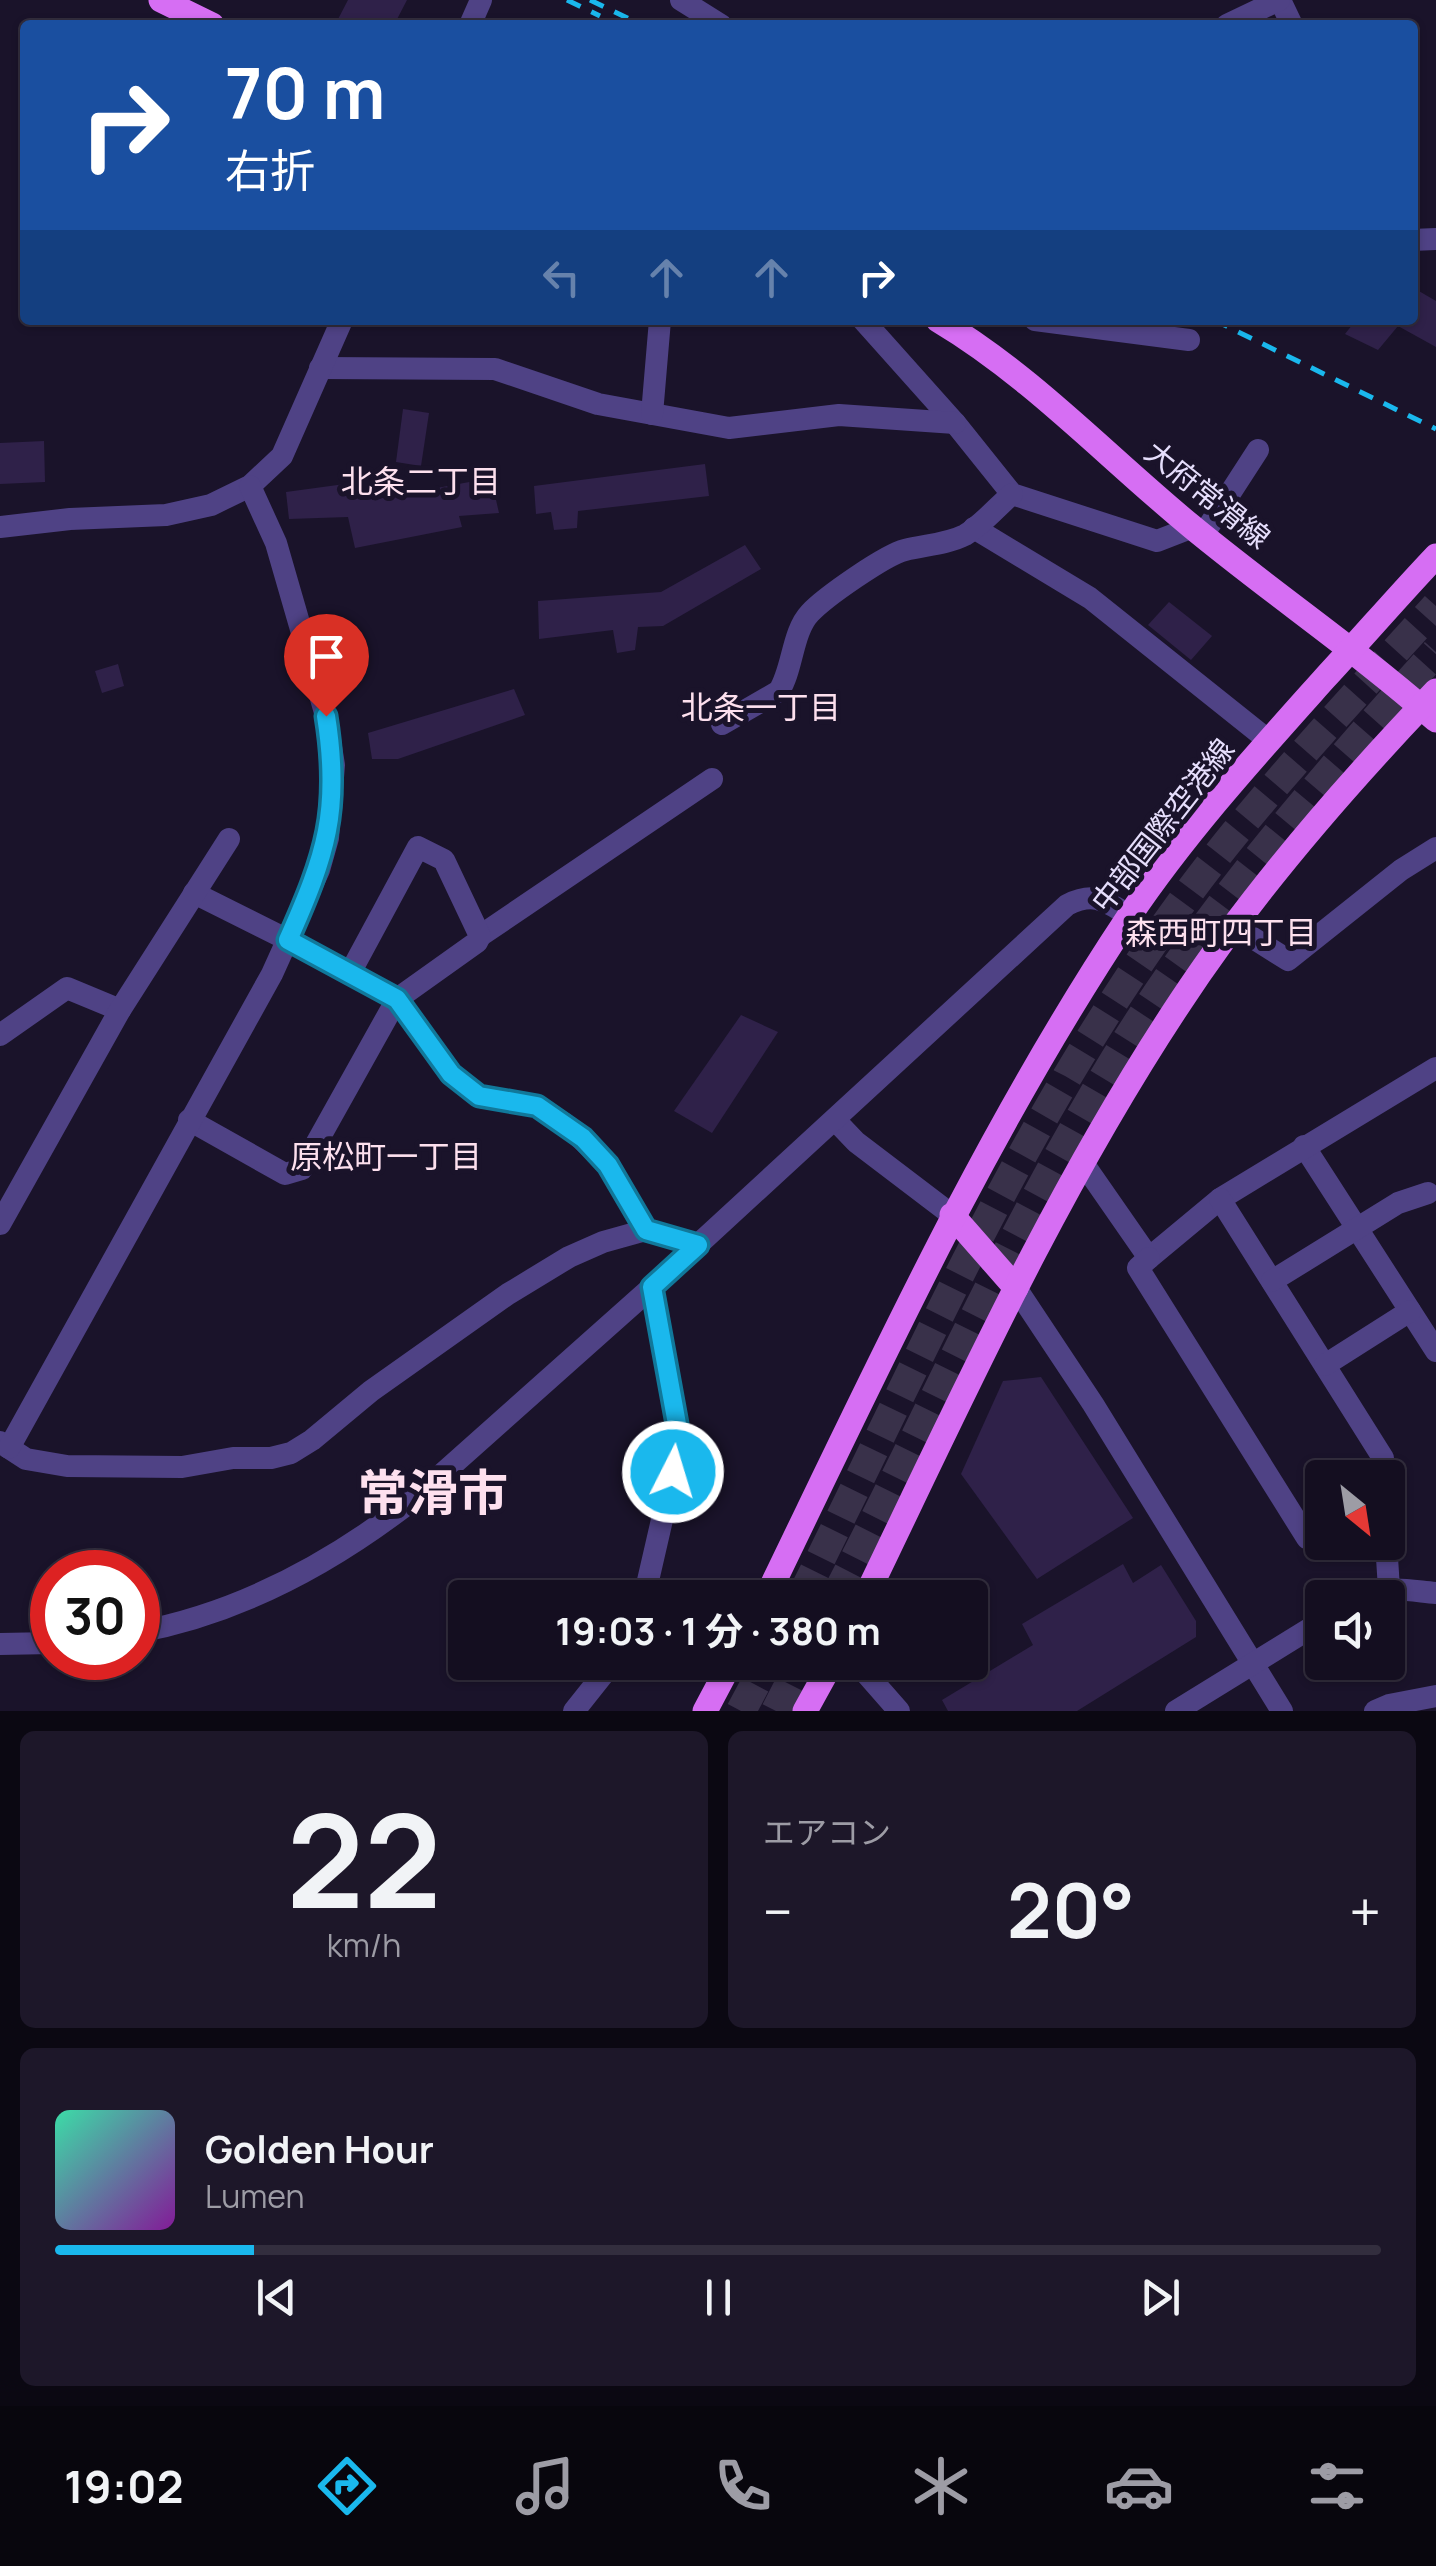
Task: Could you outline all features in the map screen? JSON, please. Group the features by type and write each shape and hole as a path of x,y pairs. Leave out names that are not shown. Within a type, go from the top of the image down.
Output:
{"main road":[{"path":"161,0 202,20"},
{"name":"大府常滑線","path":"946,325 1009,367 1198,531 1431,706"},
{"name":"中部国際空港線","path":"775,1580 952,1215 1045,1051 1130,916 1269,740 1436,556"},
{"path":"874,1580 1016,1288 1083,1163 1182,1000 1234,926 1300,844 1431,706"},
{"path":"952,1215 1016,1288"},
{"path":"705,1711 722,1680"},
{"path":"806,1711 822,1680"}],"street":[{"path":"681,0 713,20"},
{"path":"1238,20 1280,0"},
{"path":"0,527 166,515 211,505 250,486 282,456 340,325"},
{"path":"652,414 660,325"},
{"path":"867,325 1012,494 1157,541 1198,531 1258,450"},
{"path":"1054,325 1188,340"},
{"path":"320,368 495,370 598,404 729,428 839,415 955,423"},
{"path":"250,486 267,516 276,543 326,716 334,764 328,838 319,870 288,940 4,1445 26,1459 67,1466 182,1467 290,1453 508,1294 569,1257 646,1230 698,1245"},
{"path":"722,724 779,691 806,616 835,590 900,550 947,542 974,528 1012,494"},
{"path":"974,528 1090,598 1269,740"},
{"path":"190,1120 285,1174 302,1169 397,999 480,936 712,779"},
{"path":"0,1224 120,1010 229,840"},
{"path":"350,973 418,848 444,860 480,936"},
{"path":"1234,926 1288,960 1401,870 1436,848"},
{"path":"194,894 397,999 451,1074 479,1096 537,1106 583,1138 608,1165 646,1230"},
{"path":"160,1627 205,1616 292,1580 376,1528 428,1487 652,1287 1066,905 1082,897 1101,898 1130,916"},
{"path":"0,1035 68,988 120,1010"},
{"path":"1305,1535 1138,1268 1220,1199 1436,1068"},
{"path":"835,1120 856,1142 952,1215"},
{"path":"1304,1146 1436,1351"},
{"path":"1083,1163 1149,1258"},
{"path":"1272,1281 1398,1203 1428,1194"},
{"path":"1220,1199 1383,1460"},
{"path":"648,1580 673,1472 677,1424 652,1287"},
{"path":"1016,1288 1093,1404 1282,1711"},
{"path":"1325,1365 1410,1311"},
{"path":"1405,1590 1436,1593"},
{"path":"1176,1711 1305,1631"},
{"path":"0,1644 30,1643"},
{"path":"574,1711 599,1680"},
{"path":"872,1680 899,1711"},
{"path":"1376,1711 1390,1704 1436,1696"}],"building":[{"path":"348,0 407,0 397,20 338,20"},
{"path":"1418,290 1436,301 1436,347 1398,326 1378,350 1345,334 1352,325 1418,325"},
{"path":"403,409 429,413 421,466 396,462"},
{"path":"44,441 45,482 0,484 0,443"},
{"path":"705,464 709,496 578,511 577,528 554,530 551,512 536,514 534,486"},
{"path":"491,478 499,513 459,516 462,527 355,548 348,517 289,519 286,492 367,481 372,500"},
{"path":"745,545 761,569 663,626 638,627 635,650 617,653 613,630 539,639 538,601 661,592"},
{"path":"1169,602 1212,636 1191,660 1148,625"},
{"path":"118,664 124,686 102,693 95,671"},
{"path":"514,689 525,715 398,759 372,759 368,733"},
{"path":"741,1015 778,1032 712,1133 674,1111"},
{"path":"1041,1377 1133,1518 1037,1579 961,1474 1003,1381"},
{"path":"1123,1564 1133,1583 1161,1565 1196,1621 1196,1637 1077,1711 948,1711 942,1700 975,1680 988,1680 988,1672 1033,1645 1022,1624"}],"tunnel":[{"path":"810,1580 1030,1140 1106,1014 1168,921 1235,833 1436,606"},
{"path":"844,1580 1039,1193 1149,1006 1265,849 1436,652"},
{"path":"741,1711 757,1680"},
{"path":"776,1711 792,1680"}],"railway":[{"path":"567,0 600,16"},
{"path":"590,0 632,20"},
{"path":"1224,325 1436,429"}],"district":[{"name":"北条二丁目","path":"421,481"},
{"name":"北条一丁目","path":"761,707"},
{"name":"森西町四丁目","path":"1221,932"},
{"name":"原松町一丁目","path":"386,1156"},
{"name":"常滑市","path":"433,1492"}],"route":[{"path":"326,716 334,764 328,838 319,870 288,940 397,999 451,1074 479,1096 537,1106 583,1138 608,1165 646,1230 698,1245 652,1287 677,1424 673,1472"}]}
